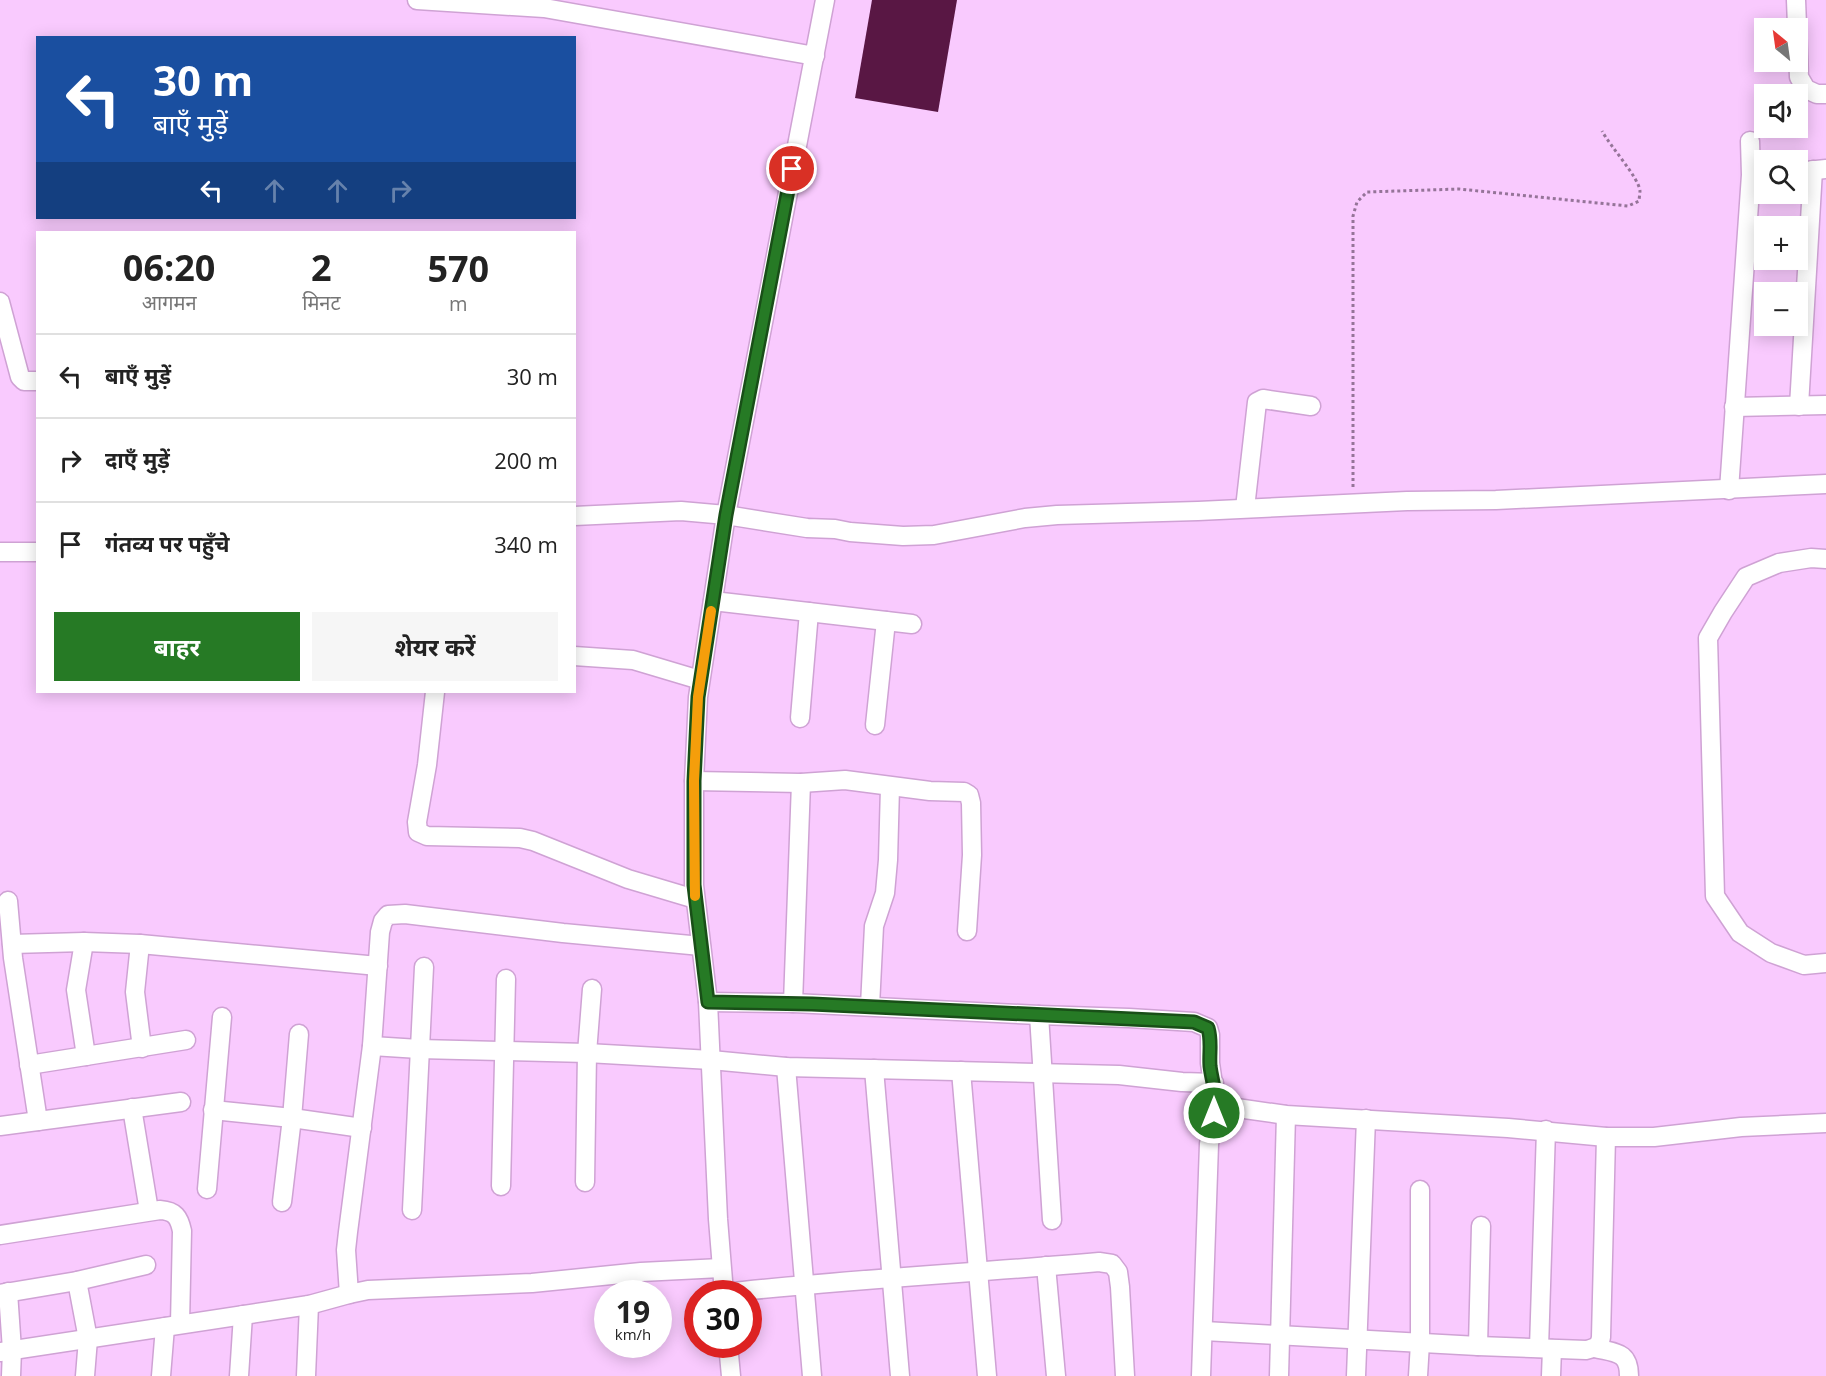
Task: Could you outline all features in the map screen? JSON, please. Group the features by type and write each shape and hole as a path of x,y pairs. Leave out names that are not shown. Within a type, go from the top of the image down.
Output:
{"street":[{"path":"417,0 544,8 815,56"},
{"path":"722,1280 708,1002 694,885 694,781 698,697 726,515 825,0"},
{"path":"1796,0 1800,77 1806,89 1817,94 1826,94"},
{"path":"1750,141 1754,160"},
{"path":"1800,406 1812,170"},
{"path":"1729,490 1734,407 1754,204"},
{"path":"0,302 20,377 24,381 36,381"},
{"path":"1245,508 1257,402 1263,399 1311,406"},
{"path":"1734,407 1826,405"},
{"path":"576,516 669,511 726,515 807,528 920,536 1024,518 1057,515 1353,503 1496,500 1826,484"},
{"path":"0,552 36,552"},
{"path":"1826,559 1811,558 1779,563 1746,577 1708,638 1715,896 1740,933 1771,952 1804,965 1826,963"},
{"path":"713,601 912,624"},
{"path":"800,718 809,612"},
{"path":"875,725 886,621"},
{"path":"576,656 633,660 700,680"},
{"path":"435,693 427,765 417,822 418,832 427,837 520,838 628,879 695,899"},
{"path":"694,781 801,783 845,780 890,787 964,792 969,795 971,803 972,855 967,931"},
{"path":"793,1003 801,783"},
{"path":"870,1006 874,926 885,892 888,860 890,787"},
{"path":"8,901 12,944 38,1121"},
{"path":"349,1293 346,1250 372,1046 380,932 383,921 388,915 701,946"},
{"path":"12,944 84,942 140,944 378,966"},
{"path":"84,942 76,990 86,1056"},
{"path":"140,944 135,992 142,1047"},
{"path":"412,1210 424,967"},
{"path":"501,1186 506,979"},
{"path":"585,1182 587,1053 592,989"},
{"path":"708,1002 793,1003 1129,1018 1194,1022 1208,1028 1216,1105 1209,1144 1201,1376"},
{"path":"1039,1015 1052,1220"},
{"path":"207,1188 222,1017"},
{"path":"282,1202 299,1034"},
{"path":"29,1065 186,1040"},
{"path":"372,1046 587,1053 786,1067 1119,1075 1214,1083"},
{"path":"786,1067 812,1376"},
{"path":"874,1069 900,1376"},
{"path":"961,1071 987,1376"},
{"path":"0,1126 181,1102"},
{"path":"1216,1105 1286,1115 1546,1130 1606,1137 1654,1137 1741,1127 1826,1123"},
{"path":"132,1108 149,1211"},
{"path":"213,1110 362,1128"},
{"path":"1279,1376 1286,1115"},
{"path":"1356,1376 1366,1119"},
{"path":"1546,1130 1546,1349 1551,1376"},
{"path":"1595,1348 1600,1343 1601,1337 1606,1137"},
{"path":"1418,1376 1420,1190"},
{"path":"0,1235 149,1211 170,1211 176,1214 182,1231 172,1326 161,1376"},
{"path":"1478,1346 1481,1226"},
{"path":"762,1289 977,1270 1099,1262 1112,1264 1118,1272 1125,1376"},
{"path":"11,1376 6,1351 4,1293 77,1281 146,1265"},
{"path":"1046,1266 1056,1376"},
{"path":"6,1351 309,1305 368,1290 532,1283 641,1272 721,1268"},
{"path":"77,1281 88,1339 85,1376"},
{"path":"306,1376 309,1305"},
{"path":"239,1376 243,1315"},
{"path":"1204,1331 1546,1349 1586,1350 1595,1348 1624,1357 1629,1376"},
{"path":"729,1358 731,1376"}],"path":[{"path":"1353,503 1353,216 1357,202 1367,192 1460,189 1628,206 1639,201 1640,192 1636,179 1609,145 1602,131"}],"building":[{"path":"872,0 957,0 938,112 855,98"}],"slow traffic":[{"path":"695,896 694,781 698,697 711,611"}],"route":[{"path":"792,169 726,515 698,697 694,781 694,885 708,1002 812,1004 1194,1022 1208,1028 1210,1035 1210,1064 1216,1105 1214,1113"}]}
